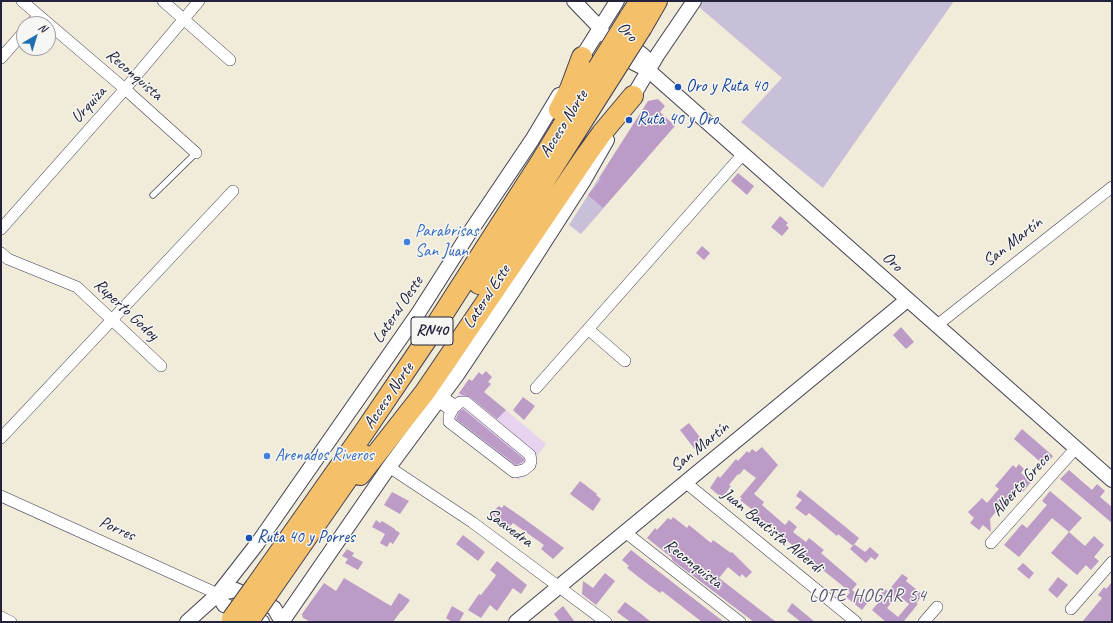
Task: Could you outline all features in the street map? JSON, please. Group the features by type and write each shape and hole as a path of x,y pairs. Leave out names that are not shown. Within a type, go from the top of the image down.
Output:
{"highway":[{"name":"Acceso Norte","path":"635,22 640,1"},
{"name":"Acceso Norte","path":"261,590 326,486 389,397 423,345 536,169 597,67 635,22 657,1"},
{"name":"Acceso Norte","path":"236,621 261,590 310,535 438,348 552,171 597,67"},
{"path":"310,535 425,392 587,154 602,133 633,96"}],"street":[{"name":"Reconquista","path":"22,1 31,16"},
{"path":"163,1 230,60"},
{"name":"Urquiza","path":"1,230 125,89 199,1"},
{"name":"Oro","path":"574,1 600,28 606,39 634,63 648,70 1075,449 1112,480"},
{"name":"Lateral Oeste","path":"187,622 218,594 257,544 419,312 468,235 532,140 597,67 600,28 617,1"},
{"name":"Lateral Este","path":"282,622 389,467 457,375 513,291 583,182 648,70 694,1"},
{"name":"Reconquista","path":"56,37 125,89 196,153"},
{"path":"1,58 16,41"},
{"path":"536,388 743,154"},
{"name":"San Martín","path":"936,326 1112,187"},
{"path":"1,438 234,190"},
{"name":"Ruperto Godoy","path":"1,253 8,259 77,288 160,366"},
{"name":"San Martín","path":"516,622 907,300"},
{"path":"588,329 625,361"},
{"path":"440,398 456,406 460,402 466,402 530,455 530,465 524,470 514,472 449,422 449,416 452,411 440,398"},
{"name":"Alberto Greco","path":"991,543 1075,449"},
{"name":"Saavedra","path":"389,467 472,522 560,586 606,622"},
{"name":"Juan Bautista Alberdi","path":"685,482 856,622"},
{"name":"Porres","path":"1,496 218,594 224,605 262,622"},
{"name":"Reconquista","path":"625,532 740,622"},
{"path":"1071,609 1112,562"},
{"path":"218,594 236,590 274,608 282,622"},
{"path":"924,622 937,607"},
{"path":"1,617 11,622"}],"lane":[{"path":"154,195 196,153"}],"shaded area":[{"path":"703,1 954,1 823,188 741,122 782,78 699,7"},
{"path":"625,137 648,157 581,234 569,225"},
{"path":"469,379 546,444 519,480 441,420"}],"building":[{"path":"658,99 665,106 660,112 675,126 603,208 588,195 601,179 599,178 648,101"},
{"path":"738,173 754,186 747,195 731,181"},
{"path":"780,216 788,223 786,225 789,228 782,236 771,227"},
{"path":"702,246 710,253 704,260 696,253"},
{"path":"901,327 914,342 906,349 893,335"},
{"path":"486,371 492,377 488,382 491,384 484,392 506,410 497,419 470,397 459,393 469,379 472,381 479,372 482,375"},
{"path":"523,397 535,406 524,420 513,410"},
{"path":"463,409 524,459 524,461 516,465 456,419 459,412"},
{"path":"689,423 706,445 697,452 680,430"},
{"path":"1022,429 1053,456 1045,466 1014,439"},
{"path":"762,447 778,465 754,494 764,502 762,505 785,525 789,520 797,527 793,532 806,542 809,538 824,550 821,553 857,584 852,590 868,602 862,610 846,597 850,592 786,540 783,544 775,537 778,534 756,516 758,514 740,500 742,499 740,497 756,478 744,469 729,485 731,486 722,498 710,488 718,476 720,478 736,459 738,461 747,451 749,453 752,449 756,452"},
{"path":"1019,464 1024,469 1021,473 1031,482 1023,492 1017,487 990,519 991,532 983,525 979,530 970,523 974,518 968,512 982,498 987,503 999,489 995,486 1013,465 1016,468"},
{"path":"1069,470 1092,490 1097,484 1105,491 1100,497 1112,507 1112,523 1060,479"},
{"path":"580,481 601,499 593,511 570,494"},
{"path":"800,490 859,538 853,546 838,534 837,536 809,513 806,516 795,508 802,500 796,496"},
{"path":"1050,491 1082,518 1069,532 1052,518 1019,557 1004,545 1022,524 1027,528 1047,505 1042,501"},
{"path":"392,492 409,501 400,514 384,505"},
{"path":"504,505 564,548 553,559 541,549 544,545 513,523 506,531 495,520 495,517 491,513 499,506 502,508"},
{"path":"673,517 687,528 689,525 711,543 713,540 731,553 732,552 752,572 746,578 742,574 740,577 728,567 719,578 776,622 754,622 672,560 672,558 647,538 655,528 657,530 668,518 671,520"},
{"path":"376,520 380,523 382,521 400,533 393,544 390,542 387,547 380,543 385,534 372,527"},
{"path":"1069,532 1085,546 1094,536 1104,545 1094,557 1099,561 1091,570 1086,565 1077,575 1051,553"},
{"path":"463,535 485,552 478,561 456,544"},
{"path":"854,544 865,552 870,547 879,555 875,560 871,557 866,563 850,549"},
{"path":"347,549 354,553 352,556 363,562 358,570 345,563 348,559 342,556"},
{"path":"631,550 724,622 702,622 662,591 660,593 627,568 629,566 622,560"},
{"path":"497,561 527,585 521,594 513,588 497,611 490,605 481,618 468,610 479,594 481,595 495,577 496,575 490,570"},
{"path":"1023,563 1034,573 1029,579 1017,569"},
{"path":"605,573 615,581 596,605 582,594 583,581 593,588"},
{"path":"902,574 908,578 906,581 923,595 916,603 918,604 904,621 905,622 886,622 872,610 883,597 880,595 885,589 888,591","holes":["898,595 909,604 898,617 887,608"]},
{"path":"1058,577 1068,585 1057,598 1048,590"},
{"path":"344,578 391,606 399,593 410,600 393,622 311,622 303,618 302,614 324,583 336,591"},
{"path":"1112,582 1112,622 1082,622 1102,598 1098,595 1104,587 1106,589"},
{"path":"625,602 651,622 631,622 617,612"},
{"path":"792,603 815,622 801,622 787,611"},
{"path":"452,606 464,613 459,622 452,622 446,618"},
{"path":"563,606 575,622 560,622 554,614"}],"place":[{"name":"Oro y Ruta 40","path":"678,87"},
{"name":"Ruta 40 y Oro","path":"629,120"},
{"name":"Parabrisas San Juan","path":"407,242"},
{"name":"Arenados Riveros","path":"267,456"},
{"name":"Ruta 40 y Porres","path":"249,538"}],"district":[{"name":"LOTE HOGAR 54","path":"868,596"}]}
